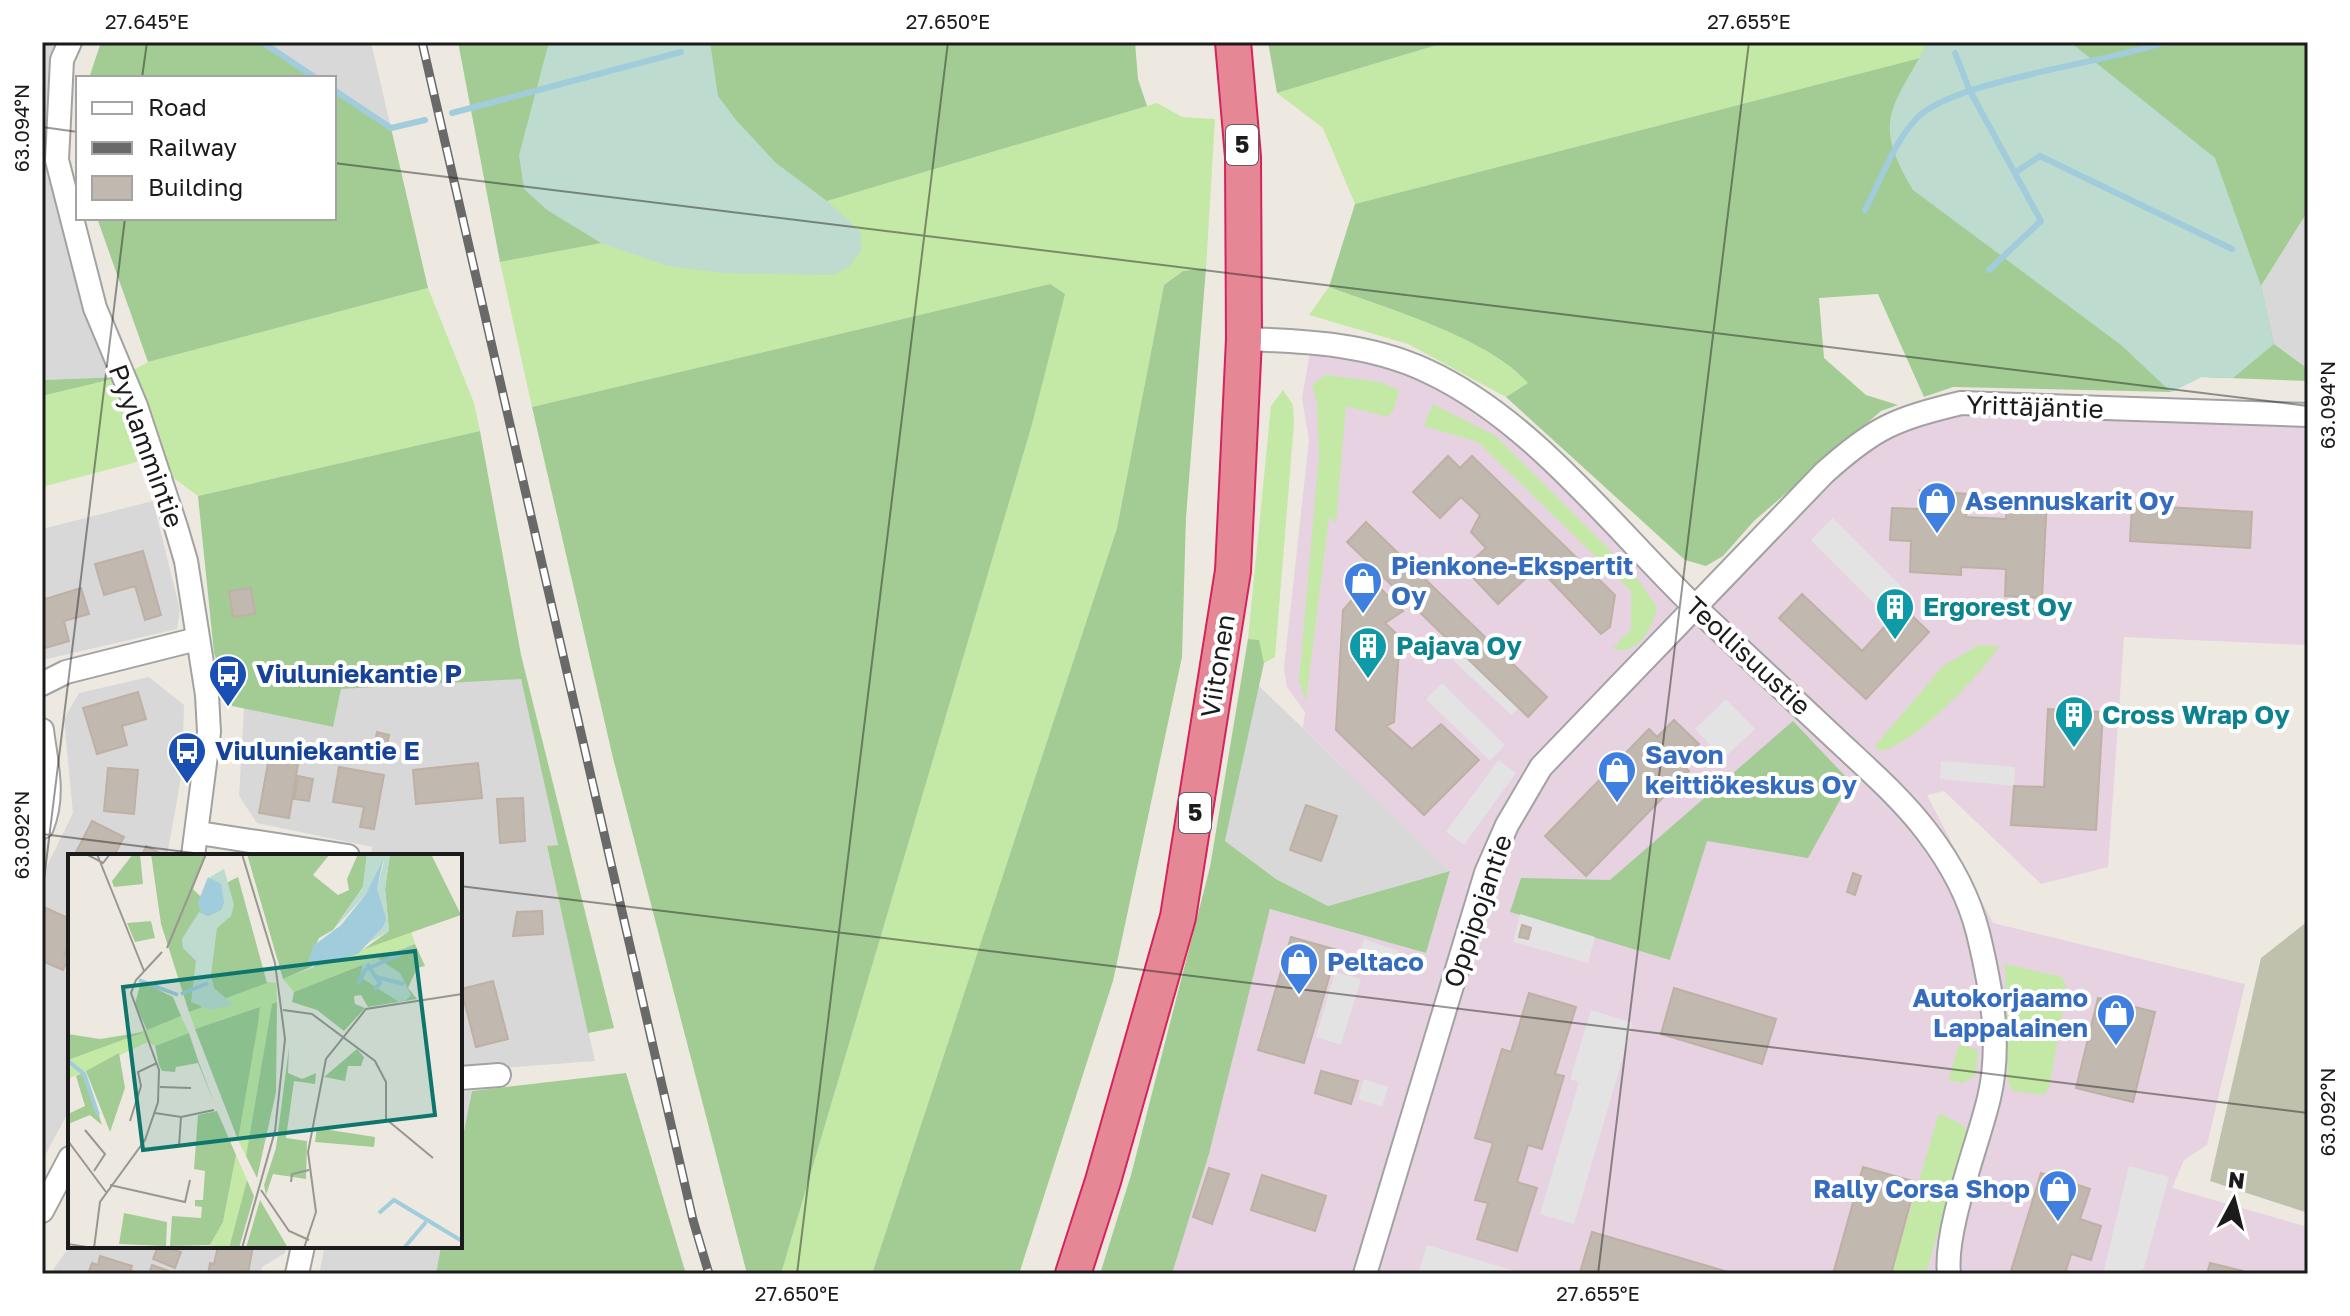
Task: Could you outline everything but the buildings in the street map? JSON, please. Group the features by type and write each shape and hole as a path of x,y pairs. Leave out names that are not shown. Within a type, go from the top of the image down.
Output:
{"highway":[{"name":"Viitonen","path":"1073,1274 1103,1181 1178,917 1233,571 1244,339 1243,157 1233,42"}],"street":[{"name":"Pyylammintie","path":"70,42 62,60 57,160 95,308 141,419 186,561 207,695 209,732 199,833 194,854"},
{"name":"Teollisuustie","path":"1244,339 1312,341 1377,353 1427,371 1476,399 1517,429 1695,607 1870,771 1927,831 1959,881 1976,928 1991,994 1995,1047 1990,1094 1956,1223 1949,1274"},
{"name":"Yrittäjäntie","path":"1695,607 1863,438 1908,415 1961,403 2308,415"},
{"name":"Oppipojantie","path":"1365,1274 1486,873 1507,825 1541,767 1695,607"},
{"path":"42,684 66,672 197,639"},
{"path":"42,730 50,786 49,807 42,827"},
{"path":"199,833 335,854"},
{"path":"462,1078 499,1075"},
{"path":"42,1211 68,1162"},
{"path":"297,1274 303,1248"}],"shaded area":[{"path":"42,42 70,42 52,123 121,377 42,380"},
{"path":"262,42 371,42 391,128 336,91 336,76 313,76"},
{"path":"549,42 710,42 718,96 736,120 776,163 827,201 861,232 861,250 850,266 833,275 725,273 668,266 601,243 547,210 524,189 519,155"},
{"path":"1942,42 2070,42 2215,158 2261,286 2274,344 2233,378 2201,377 2171,392 2121,345 1913,190 1893,147 1891,116 1903,86 1926,46"},
{"path":"2308,211 2308,369 2274,344 2261,286"},
{"path":"1312,341 1377,353 1517,429 1695,607 1863,438 1961,403 2300,415 2308,443 2305,645 2124,637 2108,867 2041,884 1944,791 1927,795 1993,923 2245,984 2207,1145 2184,1160 2172,1188 2308,1227 2308,1274 1172,1274 1209,1154 1270,909 1426,953 1450,871 1303,728 1305,712 1287,687 1284,668 1309,440 1302,398"},
{"path":"153,501 180,610 177,629 42,660 42,529"},
{"path":"1833,518 1912,597 1890,619 1811,540"},
{"path":"1460,651 1519,708 1511,715 1452,659"},
{"path":"149,677 184,705 182,772 167,854 68,854 68,1113 42,1161 42,876 73,813 64,719 79,693"},
{"path":"521,678 558,845 547,847 595,1061 462,1071 462,854 371,854 372,847 257,823 239,796 244,708 332,727 340,689"},
{"path":"1442,683 1505,745 1490,761 1426,699"},
{"path":"1258,685 1450,871 1328,906 1276,879 1225,841"},
{"path":"1726,699 1755,729 1723,759 1695,729"},
{"path":"1498,760 1516,773 1464,845 1446,832"},
{"path":"1941,761 2015,767 2014,786 1940,779"},
{"path":"1520,914 1595,937 1588,963 1513,942"},
{"path":"2308,921 2308,1213 2210,1181 2261,958"},
{"path":"1364,939 1398,951 1391,971 1357,960"},
{"path":"1335,972 1361,979 1341,1045 1316,1037"},
{"path":"1591,1010 1633,1023 1574,1224 1540,1214 1579,1082 1570,1079"},
{"path":"1364,1079 1388,1087 1382,1107 1358,1099"},
{"path":"472,1091 462,1141 462,1092"},
{"path":"2129,1166 2169,1177 2144,1268 2136,1274 2103,1274"},
{"path":"1427,1245 1526,1274 1418,1274"},
{"path":"69,1248 286,1248 285,1253 262,1267 261,1274 50,1274"},
{"path":"325,1248 441,1248 436,1274 319,1274"}],"green space":[{"path":"101,42 262,42 313,76 90,76"},
{"path":"458,42 1135,42 1138,79 1147,106 827,201 500,262"},
{"path":"1268,42 1447,42 1277,93"},
{"path":"1447,42 1942,42 1926,46 1920,58 1355,204 1323,128 1277,93"},
{"path":"1942,42 2308,42 2308,211 2261,286 2274,344 2308,369 2308,381 2201,377 2171,392 1953,387 1924,397 1878,294 1819,298 1824,358 1866,395 1898,405 1881,411 1754,521 1723,556 1706,566 1685,560 1506,397 1528,383 1511,367 1463,338 1329,287 1355,204 1920,58 1926,46"},
{"path":"336,91 391,128 428,288 148,362 98,220 336,220"},
{"path":"1157,103 1182,117 1215,119 1206,268 1183,271 1164,285 1117,528 872,1274 781,1274 1031,428 1050,284 532,407 500,262 827,201"},
{"path":"1206,268 1186,517 1182,657 1113,981 1019,1274 872,1274 1117,528 1164,285 1183,271"},
{"path":"1050,284 1065,294 1031,428 781,1274 747,1274 613,758 532,407"},
{"path":"1329,287 1407,314 1463,338 1511,367 1529,383 1506,397 1408,344 1309,315"},
{"path":"428,288 474,403 480,431 198,496 148,459 42,487 42,396 121,377 148,362"},
{"path":"1325,375 1380,382 1399,390 1394,409 1388,417 1346,406 1336,523 1329,517 1306,701 1299,681 1319,454 1317,403 1312,385"},
{"path":"121,377 42,396 42,380"},
{"path":"1283,390 1293,405 1294,423 1275,657 1264,663 1259,641 1248,639 1271,406"},
{"path":"1433,404 1496,436 1634,574 1657,607 1648,632 1636,645 1629,649 1613,648 1631,629 1631,591 1478,442 1424,426"},
{"path":"480,431 521,655 614,1028 588,1033 547,846 558,845 521,679 341,689 333,727 232,706 214,653 198,496"},
{"path":"1248,639 1259,640 1264,663 1225,841 1276,879 1328,906 1450,871 1426,953 1270,909 1209,1154 1172,1274 1100,1274 1131,1175 1210,867"},
{"path":"1979,645 1999,646 1945,708 1910,737 1880,751 1875,746 1943,666"},
{"path":"1793,721 1847,778 1845,791 1808,858 1707,841 1670,960 1510,912 1521,878 1610,880"},
{"path":"2005,964 2062,977 2067,989 2049,1088 2044,1095 2013,1091 2008,1082"},
{"path":"1959,1045 1978,1050 1976,1075 1963,1083 1948,1080"},
{"path":"626,1073 686,1274 436,1274 441,1248 462,1248 462,1141 472,1091"},
{"path":"1939,1113 1961,1124 1967,1131 1926,1274 1891,1274"}],"waterway":[{"path":"262,42 313,76"},
{"path":"1865,210 1908,128 1935,105 1996,83 2165,42"},
{"path":"452,113 681,52"},
{"path":"1955,53 1970,91 2041,221 1989,270"},
{"path":"336,91 391,128 425,120"},
{"path":"2016,172 2040,156 2232,249"}],"railway":[{"path":"422,42 693,1220 709,1274"}],"place":[{"name":"Asennuskarit Oy","path":"1937,535"},
{"name":"Pienkone-Ekspertit Oy","path":"1363,615"},
{"name":"Ergorest Oy","path":"1895,641"},
{"name":"Pajava Oy","path":"1368,680"},
{"name":"Viuluniekantie P","path":"228,708"},
{"name":"Cross Wrap Oy","path":"2074,749"},
{"name":"Viuluniekantie E","path":"187,785"},
{"name":"Savon keittiökeskus Oy","path":"1617,804"},
{"name":"Peltaco","path":"1299,996"},
{"name":"Autokorjaamo Lappalainen","path":"2116,1047"},
{"name":"Rally Corsa Shop","path":"2058,1223"}]}
